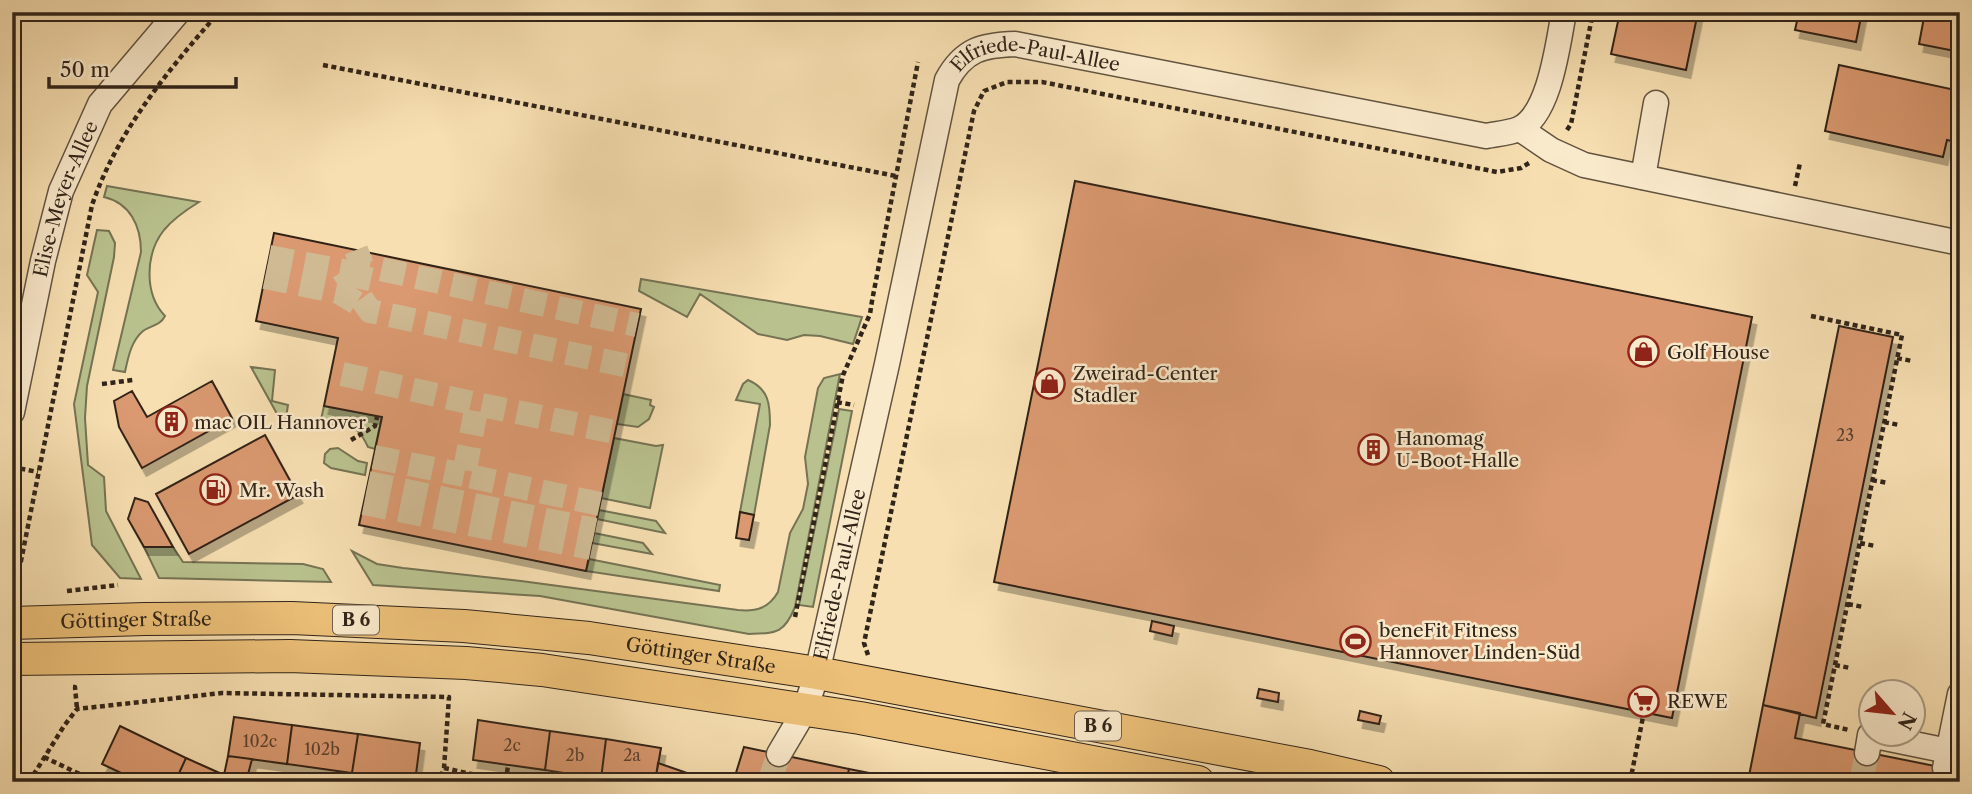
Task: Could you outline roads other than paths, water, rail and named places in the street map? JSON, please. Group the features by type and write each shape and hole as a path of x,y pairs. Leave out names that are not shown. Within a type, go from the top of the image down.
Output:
{"main road":[{"name":"Göttinger Straße","path":"22,623 292,618 451,625 589,638 817,673 1310,766 1379,782"},
{"name":"Göttinger Straße","path":"26,659 290,656 466,663 542,670 860,718 1198,782"}],"street":[{"name":"Elise-Meyer-Allee","path":"12,412 43,261 61,191 100,104 178,12"},
{"path":"1564,12 1553,66 1541,106 1520,129 1551,150 1584,165 1960,243"},
{"name":"Elfriede-Paul-Allee","path":"779,754 805,710 817,673 885,375 944,91 953,69 966,55 987,45 1015,44 1486,136 1520,129"},
{"path":"1643,177 1656,103"},
{"path":"1889,748 1947,759 1960,694"}],"tunnel":[{"path":"356,250 362,265 637,325"},
{"path":"269,257 343,271 356,291"},
{"path":"362,265 356,291 370,311 629,366"},
{"path":"265,277 339,292 366,309"},
{"path":"342,374 477,404"},
{"path":"600,504 464,475 477,404 615,432"},
{"path":"374,457 464,475"},
{"path":"368,483 595,530"},
{"path":"364,503 591,548"},
{"path":"1861,782 1867,753"},
{"path":"769,782 779,754"}],"place":[{"name":"Golf House","path":"1644,352"},
{"name":"Zweirad-Center Stadler","path":"1050,384"},
{"name":"mac OIL Hannover","path":"171,422"},
{"name":"Hanomag U-Boot-Halle","path":"1373,449"},
{"name":"Mr. Wash","path":"216,490"},
{"name":"beneFit Fitness Hannover Linden-Süd","path":"1356,641"},
{"name":"REWE","path":"1644,701"}]}
